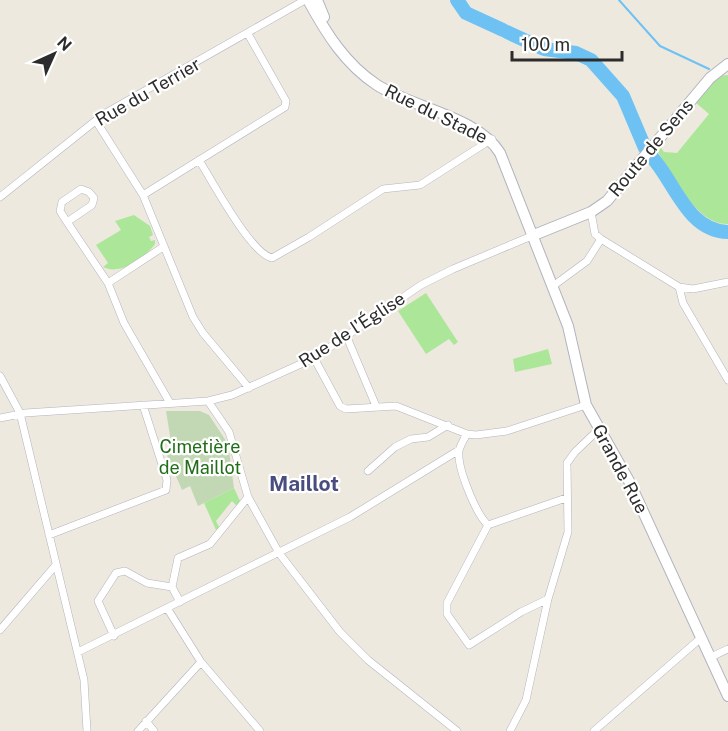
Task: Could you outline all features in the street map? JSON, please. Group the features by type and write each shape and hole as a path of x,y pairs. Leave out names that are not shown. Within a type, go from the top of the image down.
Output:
{"street":[{"name":"Rue du Terrier","path":"0,196 96,121 306,0"},
{"name":"Rue du Stade","path":"306,0 353,66 379,86 492,140 504,162 534,235"},
{"name":"Rue du Stade","path":"317,0 333,39"},
{"path":"143,195 286,105 248,34"},
{"name":"Route de Sens","path":"534,235 591,212 607,201 721,68"},
{"path":"96,121 143,195 185,301 202,333 249,388"},
{"path":"199,160 239,227 249,236 262,255 272,258 383,189 420,185 492,140"},
{"path":"68,222 92,205 94,198 89,192 81,189 62,202 60,211 108,283 124,323 170,403"},
{"path":"591,212 595,234 679,287 693,289 728,282"},
{"name":"Grande Rue","path":"534,235 573,341 586,405 598,430 629,481 728,696"},
{"name":"Rue de l'Église","path":"0,418 20,413 208,401 249,388 314,358 421,285 453,268 534,235"},
{"path":"553,286 587,261 601,239"},
{"path":"108,283 163,248"},
{"path":"679,287 683,303 728,380"},
{"path":"346,336 376,406"},
{"path":"314,358 340,406 346,409 396,405 467,434 507,431 586,405"},
{"path":"0,376 20,413 78,652 87,702 87,731"},
{"path":"208,401 229,432 248,497 279,553 351,644 398,686 457,731"},
{"path":"49,535 166,490 167,480 143,405"},
{"path":"368,471 394,447 411,439 428,437 448,425"},
{"path":"510,731 526,700 548,599 568,532 567,464 575,452 598,430"},
{"path":"467,434 459,450 460,462 478,512 489,525"},
{"path":"78,652 350,517 459,450"},
{"path":"180,602 172,587 178,558 210,544 248,497"},
{"path":"548,599 521,612 469,645 447,614 447,603 489,525 566,498"},
{"path":"0,630 56,566"},
{"path":"114,636 98,601 116,573 124,571 147,583 172,587"},
{"path":"167,608 201,662 260,731"},
{"path":"595,731 702,637"},
{"path":"711,657 728,649"},
{"path":"138,731 201,662"},
{"path":"146,721 154,731"}],"green space":[{"path":"728,75 728,224 716,222 695,207 656,149 659,145 664,152 677,153 709,114 695,102 717,76"},
{"path":"134,215 150,226 153,235 149,237 151,241 155,240 155,244 132,264 117,269 103,267 108,263 96,245 121,230 115,221"},
{"path":"426,293 458,342 454,345 449,339 426,354 398,311"},
{"path":"548,349 552,364 515,372 513,359"},
{"name":"Cimetière de Maillot","path":"166,411 200,411 209,415 228,444 234,488 198,506 190,486 182,490 165,451 172,448"},
{"path":"234,488 240,501 239,508 232,501 216,521 219,527 216,530 204,503"}],"waterway":[{"path":"457,0 466,13 503,30"},
{"path":"619,0 660,46 709,69"},
{"path":"507,32 544,49 576,53 591,60 623,96 645,148"},
{"path":"651,156 692,214 714,230 728,232"}],"district":[{"name":"Maillot","path":"304,484"}]}
